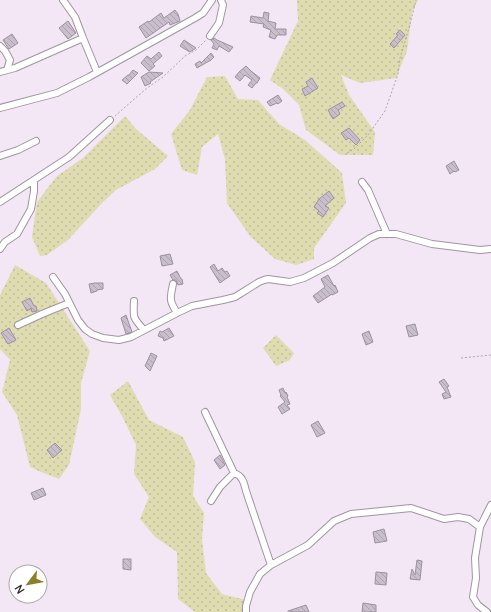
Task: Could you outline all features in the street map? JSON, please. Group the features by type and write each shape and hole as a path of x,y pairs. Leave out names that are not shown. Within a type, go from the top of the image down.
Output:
{"street":[{"path":"63,0 75,17 97,72"},
{"path":"0,108 57,92 90,77 203,13 212,0"},
{"path":"210,36 219,23 223,5 221,0"},
{"path":"3,71 15,68 83,38"},
{"path":"0,46 10,60 3,71"},
{"path":"0,202 69,157 110,120"},
{"path":"0,156 18,150 36,141"},
{"path":"0,249 5,242 17,234 31,209 34,180"},
{"path":"362,182 368,190 387,234"},
{"path":"53,277 78,320 85,329 92,334 104,338 119,340 132,337 192,306 235,296 264,280 268,279 290,282 304,278 333,263 370,238 379,234 396,234 432,244 480,250 491,249"},
{"path":"173,284 171,298 172,304 177,313"},
{"path":"134,301 134,316 144,330"},
{"path":"18,325 69,303"},
{"path":"206,412 234,473 243,479 271,565"},
{"path":"211,501 220,488 234,473"},
{"path":"487,612 478,605 473,597 476,578 475,558 480,527 491,504"},
{"path":"246,612 250,592 260,574 271,565 308,545 334,521 351,514 411,508 444,519 458,517 469,519 480,527"}],"path":[{"path":"347,153 354,149 368,135 385,111 398,74 400,58 416,0"},
{"path":"110,120 147,88 163,77 185,56 196,50 210,36"},
{"path":"461,358 491,355"}],"shaded area":[{"path":"297,0 418,0 412,12 407,51 396,78 360,83 341,75 349,95 375,132 373,155 340,155 306,130 299,105 283,89 270,80 298,21"},
{"path":"225,76 238,99 258,100 279,124 305,140 342,173 346,203 314,248 314,259 296,265 275,259 250,236 227,203 225,159 218,134 202,147 197,175 182,170 171,134 190,110 207,77"},
{"path":"125,116 136,129 168,156 155,169 116,190 68,240 47,255 40,256 32,237 37,202 57,176 83,158"},
{"path":"15,265 46,283 90,351 81,383 81,409 69,465 59,479 30,467 17,415 2,392 10,360 0,349 0,295"},
{"path":"276,335 294,353 290,360 276,366 263,348"},
{"path":"128,381 149,420 183,437 195,462 193,496 204,513 202,539 206,573 222,594 246,600 249,612 195,612 178,599 177,552 155,537 140,519 149,497 134,474 136,445 110,395"}],"building":[{"path":"175,10 180,21 170,25 169,22 146,38 139,27 161,13 164,18"},
{"path":"264,12 269,13 268,21 276,23 275,29 286,29 286,35 277,35 275,39 269,37 271,30 263,27 264,24 250,22 251,16 263,18"},
{"path":"68,21 76,33 68,39 59,28"},
{"path":"400,30 405,35 394,48 390,44 398,35 396,34"},
{"path":"12,34 18,43 9,49 3,40"},
{"path":"214,38 233,47 229,52 219,46 217,50 212,48 214,44 211,40"},
{"path":"184,40 196,48 190,52 180,46"},
{"path":"159,52 162,56 153,64 155,66 149,71 141,63 147,56 151,59"},
{"path":"211,53 214,57 197,68 195,64 200,61 201,63"},
{"path":"246,66 260,78 252,88 248,85 252,80 245,75 240,81 235,77"},
{"path":"133,70 138,73 127,84 122,80"},
{"path":"149,72 163,73 145,86 141,77"},
{"path":"312,78 318,88 305,96 302,89 308,86 306,82"},
{"path":"278,95 282,101 278,104 277,103 270,106 267,102"},
{"path":"342,102 345,106 338,110 340,114 333,119 328,110"},
{"path":"349,128 360,140 356,145 349,138 346,140 341,133"},
{"path":"454,161 459,170 450,174 446,166"},
{"path":"329,191 334,198 325,206 329,208 323,217 317,213 319,211 314,207 319,199"},
{"path":"170,254 173,264 162,266 160,256"},
{"path":"214,264 218,271 222,268 225,272 227,271 230,276 220,283 210,267"},
{"path":"177,271 183,284 178,285 176,280 173,280 170,275"},
{"path":"328,275 338,292 318,303 313,296 325,287 321,279"},
{"path":"103,283 103,289 91,293 89,284"},
{"path":"30,298 34,306 36,306 37,311 32,312 31,308 27,311 22,302"},
{"path":"126,315 132,332 126,334 121,318"},
{"path":"415,324 418,335 409,337 406,326"},
{"path":"9,328 16,340 8,344 1,333"},
{"path":"169,328 174,336 164,341 163,338 158,336 160,331 162,332"},
{"path":"369,331 373,342 366,345 362,334"},
{"path":"151,353 157,356 150,371 145,366"},
{"path":"444,379 449,386 447,387 451,397 444,399 442,394 446,392 439,382"},
{"path":"283,388 288,396 287,397 290,404 287,405 290,409 282,414 278,407 285,402 280,396 279,390"},
{"path":"318,421 325,433 317,437 311,425"},
{"path":"55,443 62,450 53,458 47,450"},
{"path":"220,455 225,465 220,469 214,460"},
{"path":"43,488 46,495 34,500 31,493"},
{"path":"384,529 387,541 375,543 373,532"},
{"path":"123,559 131,559 131,570 123,569"},
{"path":"417,560 422,561 420,580 410,579 412,569 415,575"},
{"path":"376,572 387,573 386,585 375,584"},
{"path":"363,603 376,605 376,612 362,612"},
{"path":"306,605 309,612 288,612 288,611"}]}
